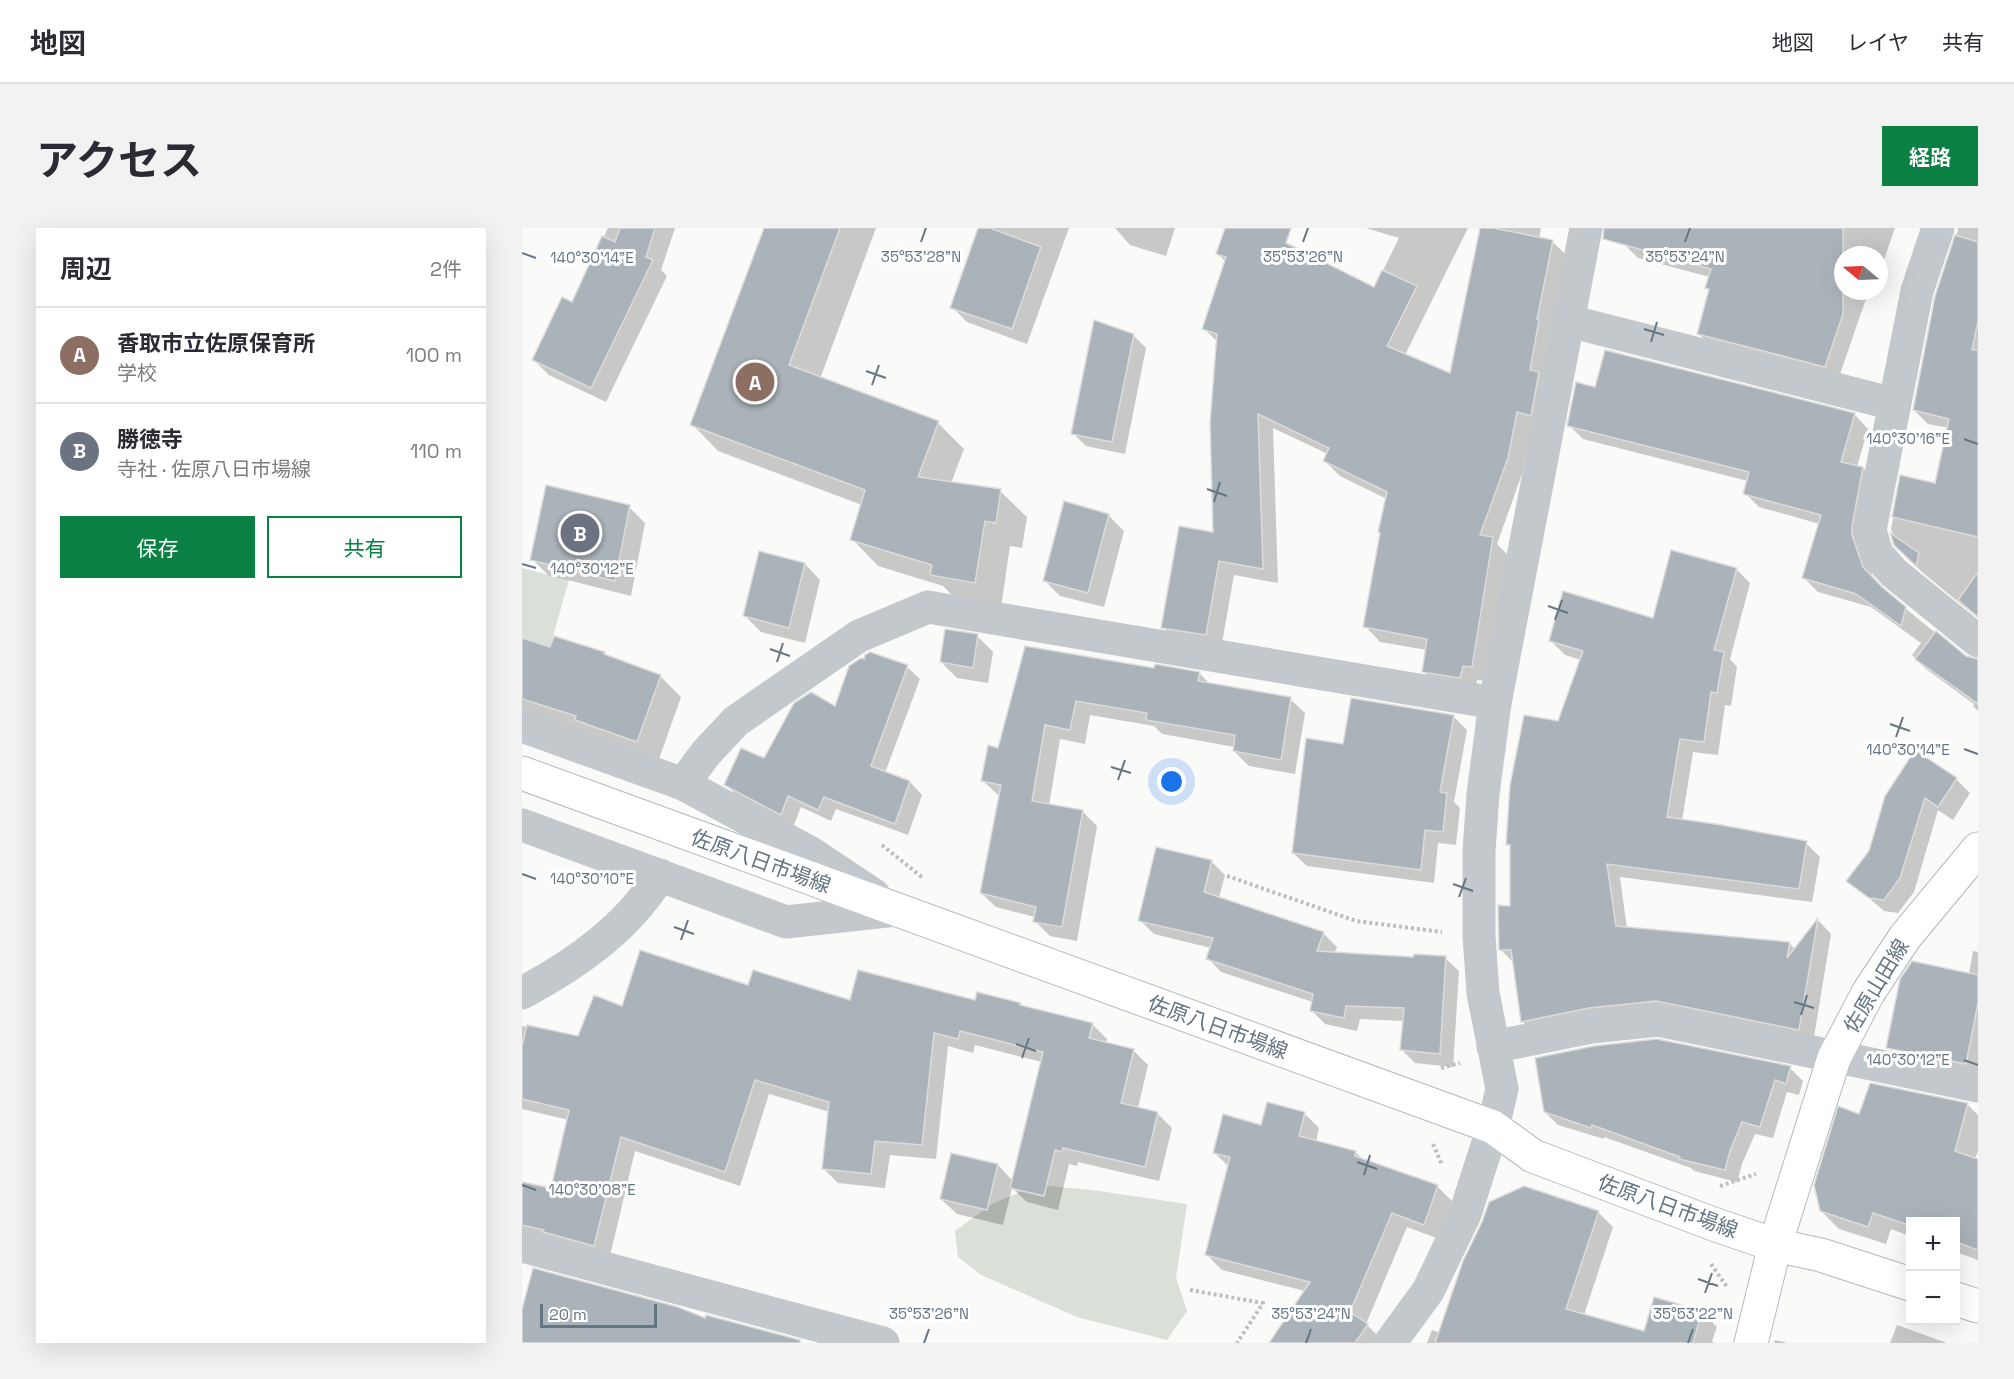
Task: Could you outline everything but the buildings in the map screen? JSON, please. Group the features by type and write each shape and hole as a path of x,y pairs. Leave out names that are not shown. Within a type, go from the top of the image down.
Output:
{"main road":[{"name":"佐原八日市場線","path":"522,773 1493,1127 1533,1156 1775,1245 1821,1256 1906,1282"},
{"name":"佐原山田線","path":"1750,1343 1775,1245 1834,1058 1868,993 1905,938 1978,849"},
{"path":"1960,1300 1978,1306"}],"street":[{"path":"1390,1343 1428,1291 1465,1214 1493,1127 1502,1089 1483,993 1478,897 1482,816 1495,703 1586,228"},
{"path":"1938,228 1917,291 1870,530 1877,554 1894,573 1978,641"},
{"path":"1569,321 1894,404"},
{"path":"683,784 706,753 736,722 859,636 928,607 1495,703"},
{"path":"522,726 683,784 811,853 896,910"},
{"path":"522,825 786,922 896,910"},
{"path":"522,993 572,963 598,944 631,915 648,895 660,875"},
{"path":"1493,1047 1591,1027 1658,1020 1978,1086"},
{"path":"522,1246 883,1343"}],"path":[{"path":"1227,876 1356,921 1395,928 1479,936"},
{"path":"1190,1290 1263,1303 1237,1343"}],"shaded area":[{"path":"522,568 569,580 549,650 522,643"},
{"path":"1037,1185 1092,1190 1187,1204 1176,1278 1187,1311 1167,1340 1077,1317 981,1275 958,1257 955,1231 992,1204"}],"place":[{"name":"香取市立佐原保育所","path":"755,382"},
{"name":"勝徳寺","path":"580,533"}]}
